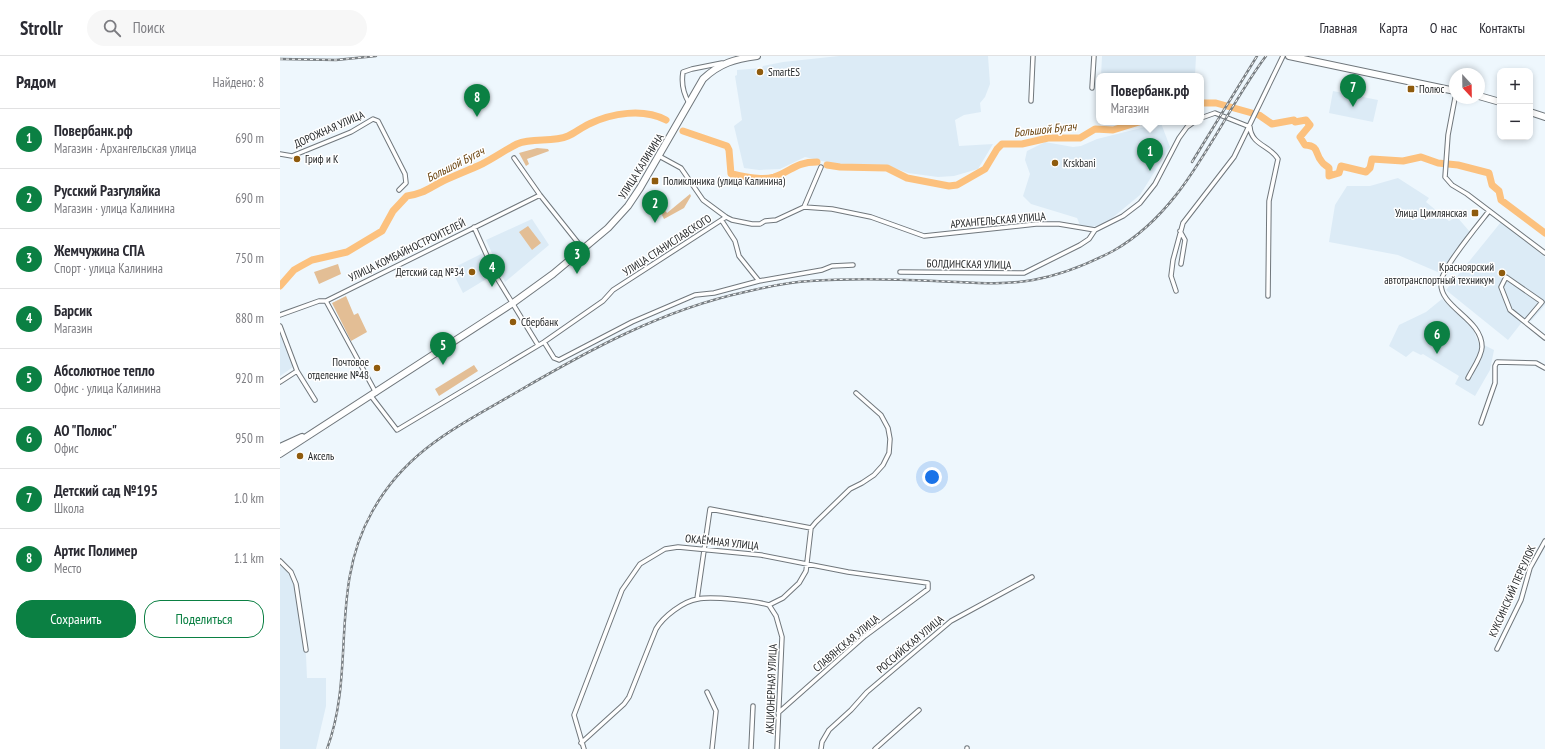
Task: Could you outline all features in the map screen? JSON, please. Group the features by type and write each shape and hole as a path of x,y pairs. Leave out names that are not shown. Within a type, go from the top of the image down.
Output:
{"main road":[{"name":"УЛИЦА КАЛИНИНА","path":"280,454 512,303 583,249 608,228 628,206 660,156 703,79 716,68 727,62 739,58 758,56"},
{"path":"1289,56 1449,90"},
{"path":"1485,98 1497,101"},
{"path":"1533,113 1545,117"},
{"name":"УЛИЦА КАЛИНИНА","path":"280,447 312,433"},
{"name":"УЛИЦА КАЛИНИНА","path":"280,459 312,433"}],"street":[{"path":"1031,101 1033,56"},
{"path":"1092,88 1094,56"},
{"path":"1176,291 1171,276 1180,231 1200,200 1234,157 1250,127 1283,56"},
{"path":"689,103 684,94 682,81 683,72 727,62"},
{"path":"1454,104 1444,169 1445,177 1452,185 1545,253"},
{"path":"1204,116 1215,113 1250,127"},
{"name":"ДОРОЖНАЯ УЛИЦА","path":"280,154 292,156 351,132 373,119 378,121 405,174 406,183 399,190"},
{"path":"1095,230 1123,216 1140,203 1155,184 1179,138 1190,125"},
{"path":"1250,127 1250,133 1259,144 1275,154 1278,159 1269,201 1268,296"},
{"path":"660,156 681,168 703,200 726,217 756,225 776,220 804,207 821,167"},
{"path":"514,158 540,195 583,249"},
{"name":"УЛИЦА КОМБАЙНОСТРОИТЕЛЕЙ","path":"280,315 319,301 326,301 540,195"},
{"name":"АРХАНГЕЛЬСКАЯ УЛИЦА","path":"804,207 832,209 871,217 924,236 1036,224 1059,224 1095,230"},
{"path":"1468,378 1482,348 1478,332 1470,321 1449,302 1443,291 1441,281 1447,268 1489,211"},
{"path":"722,221 726,217"},
{"name":"УЛИЦА СТАНИСЛАВСКОГО","path":"373,394 398,430 544,342 603,301 613,290 722,221 735,242 739,256 759,281"},
{"path":"474,227 497,278 538,345"},
{"name":"БОЛДИНСКАЯ УЛИЦА","path":"900,272 1024,273 1080,245 1089,239 1095,230"},
{"path":"1180,231 1185,240 1181,264"},
{"path":"544,342 554,358 559,360 632,322 695,295 714,293 759,281 822,270 832,266 853,265"},
{"path":"1525,322 1542,302 1506,277 1501,287 1510,310 1525,322 1545,338"},
{"path":"326,301 373,394"},
{"path":"280,326 297,371 315,400"},
{"path":"1481,422 1495,383 1495,366 1497,362 1536,364 1545,368"},
{"path":"280,382 297,371"},
{"path":"581,743 624,704 629,696 659,623 674,609 697,599 746,601 769,605 783,598 799,583 806,571 811,528 850,489 874,475 883,465 889,453 890,439 888,428 881,415 856,393"},
{"path":"697,599 710,509 811,528"},
{"name":"КУКСИНСКИЙ ПЕРЕУЛОК","path":"1497,649 1521,600 1530,568 1545,541"},
{"name":"ОКАЁМНАЯ УЛИЦА","path":"584,749 574,715 622,590 630,576 640,564 665,549 678,547 761,555 848,572 926,582 928,583 928,589"},
{"path":"280,561 291,572 296,584 306,650"},
{"name":"РОССИЙСКАЯ УЛИЦА","path":"821,749 822,742 829,730 851,710 867,692 951,621 1032,577"},
{"name":"СЛАВЯНСКАЯ УЛИЦА","path":"778,713 865,636 928,589"},
{"name":"АКЦИОНЕРНАЯ УЛИЦА","path":"769,605 776,616 782,637 777,749"},
{"path":"707,692 716,711 712,749"},
{"path":"751,749 753,706"},
{"path":"875,749 919,710"}],"shaded area":[{"path":"839,56 988,56 990,84 985,97 980,103 981,112 964,115 955,120 959,146 993,144 978,169 954,176 938,177 908,173 886,165 839,165 805,157 780,169 759,170 744,168 734,126 742,120 735,76 737,75 737,70 762,68 763,66 783,62"},
{"path":"1102,56 1196,56 1195,73 1101,73"},
{"path":"1333,91 1378,100 1373,122 1329,113"},
{"path":"1153,125 1162,125 1170,147 1140,195 1106,223 1092,227 1080,225 1077,218 1031,204 1023,196 1030,174 1025,160 1027,151 1045,142 1073,147 1081,146 1097,139"},
{"path":"537,148 548,149 549,151 527,159 529,164 526,166 519,153"},
{"path":"1398,178 1429,198 1426,202 1449,221 1457,217 1470,232 1440,273 1398,255 1329,242 1335,205 1347,186 1370,186"},
{"path":"690,194 691,196 684,208 664,219 662,215 664,209 667,213"},
{"path":"532,219 549,245 505,282 486,240"},
{"name":"Красноярский автотранспортный техникум","path":"1501,222 1545,257 1545,305 1531,321 1526,317 1508,340 1446,290"},
{"path":"528,226 541,243 532,250 519,232"},
{"name":"Детский сад №34","path":"483,253 493,275 463,293 451,269"},
{"path":"338,264 341,274 319,284 314,272"},
{"path":"346,296 354,315 358,313 367,332 351,341 332,303"},
{"path":"1442,299 1473,329 1478,342 1494,350 1490,370 1475,396 1455,384 1459,376 1423,354 1421,355 1413,351 1406,357 1389,346 1399,325 1426,312"},
{"path":"280,332 293,367 280,376"},
{"path":"474,365 478,371 439,396 435,389"},
{"path":"280,566 289,572 294,585 306,655 307,678 326,678 326,706 316,749 280,749"}],"waterway":[{"name":"Большой Бугач","path":"1204,103 1216,103 1259,115 1272,124 1294,120 1295,122 1306,120 1310,125 1300,137 1305,145 1315,148 1323,164 1329,168 1329,176 1339,173 1341,166 1366,172 1370,168 1372,159 1403,161 1421,157 1438,163 1458,165 1489,173 1492,185 1499,191 1501,200 1545,233"},
{"name":"Большой Бугач","path":"280,286 294,270 312,260 347,252 382,231 393,211 407,196 422,192 482,164 517,144 529,141 562,138 571,135 586,125 598,120 628,113 648,114 666,120"},
{"name":"Большой Бугач","path":"827,165 840,167 887,168 907,178 949,186 957,185 985,169 997,149 1002,144 1022,144 1048,138 1080,138 1095,129 1113,130 1129,125"},
{"path":"683,131 727,146 729,150 731,174 752,178 769,178 780,175 798,165 817,162"}],"railway":[{"path":"280,59 336,60 376,56"},
{"path":"1192,162 1257,56"},
{"path":"327,749 335,720 340,690 347,600 351,570 359,541 372,512 386,490 401,472 436,442 475,416 571,361 655,320 714,300 777,285 825,280 888,279 984,283 1021,282 1054,275 1094,260 1113,251 1139,233 1162,212 1199,162 1248,81 1266,56"}],"place":[{"name":"SmartES","path":"760,72"},
{"name":"Полюс","path":"1411,89"},
{"name":"Детский сад №195","path":"1353,107"},
{"name":"Артис Полимер","path":"477,117"},
{"name":"Гриф и К","path":"297,159"},
{"name":"Krskbani","path":"1055,163"},
{"name":"Повербанк.рф","path":"1150,171"},
{"name":"Поликлиника (улица Калинина)","path":"655,181"},
{"name":"Улица Цимлянская","path":"1475,213"},
{"name":"Русский Разгуляйка","path":"655,223"},
{"name":"Детский сад №34","path":"472,272"},
{"name":"Красноярский автотранспортный техникум","path":"1502,273"},
{"name":"Жемчужина СПА","path":"577,274"},
{"name":"Барсик","path":"492,287"},
{"name":"Сбербанк","path":"513,322"},
{"name":"АО \"Полюс\"","path":"1437,354"},
{"name":"Абсолютное тепло","path":"443,365"},
{"name":"Почтовое отделение №48","path":"377,368"},
{"name":"Аксель","path":"300,456"}]}
